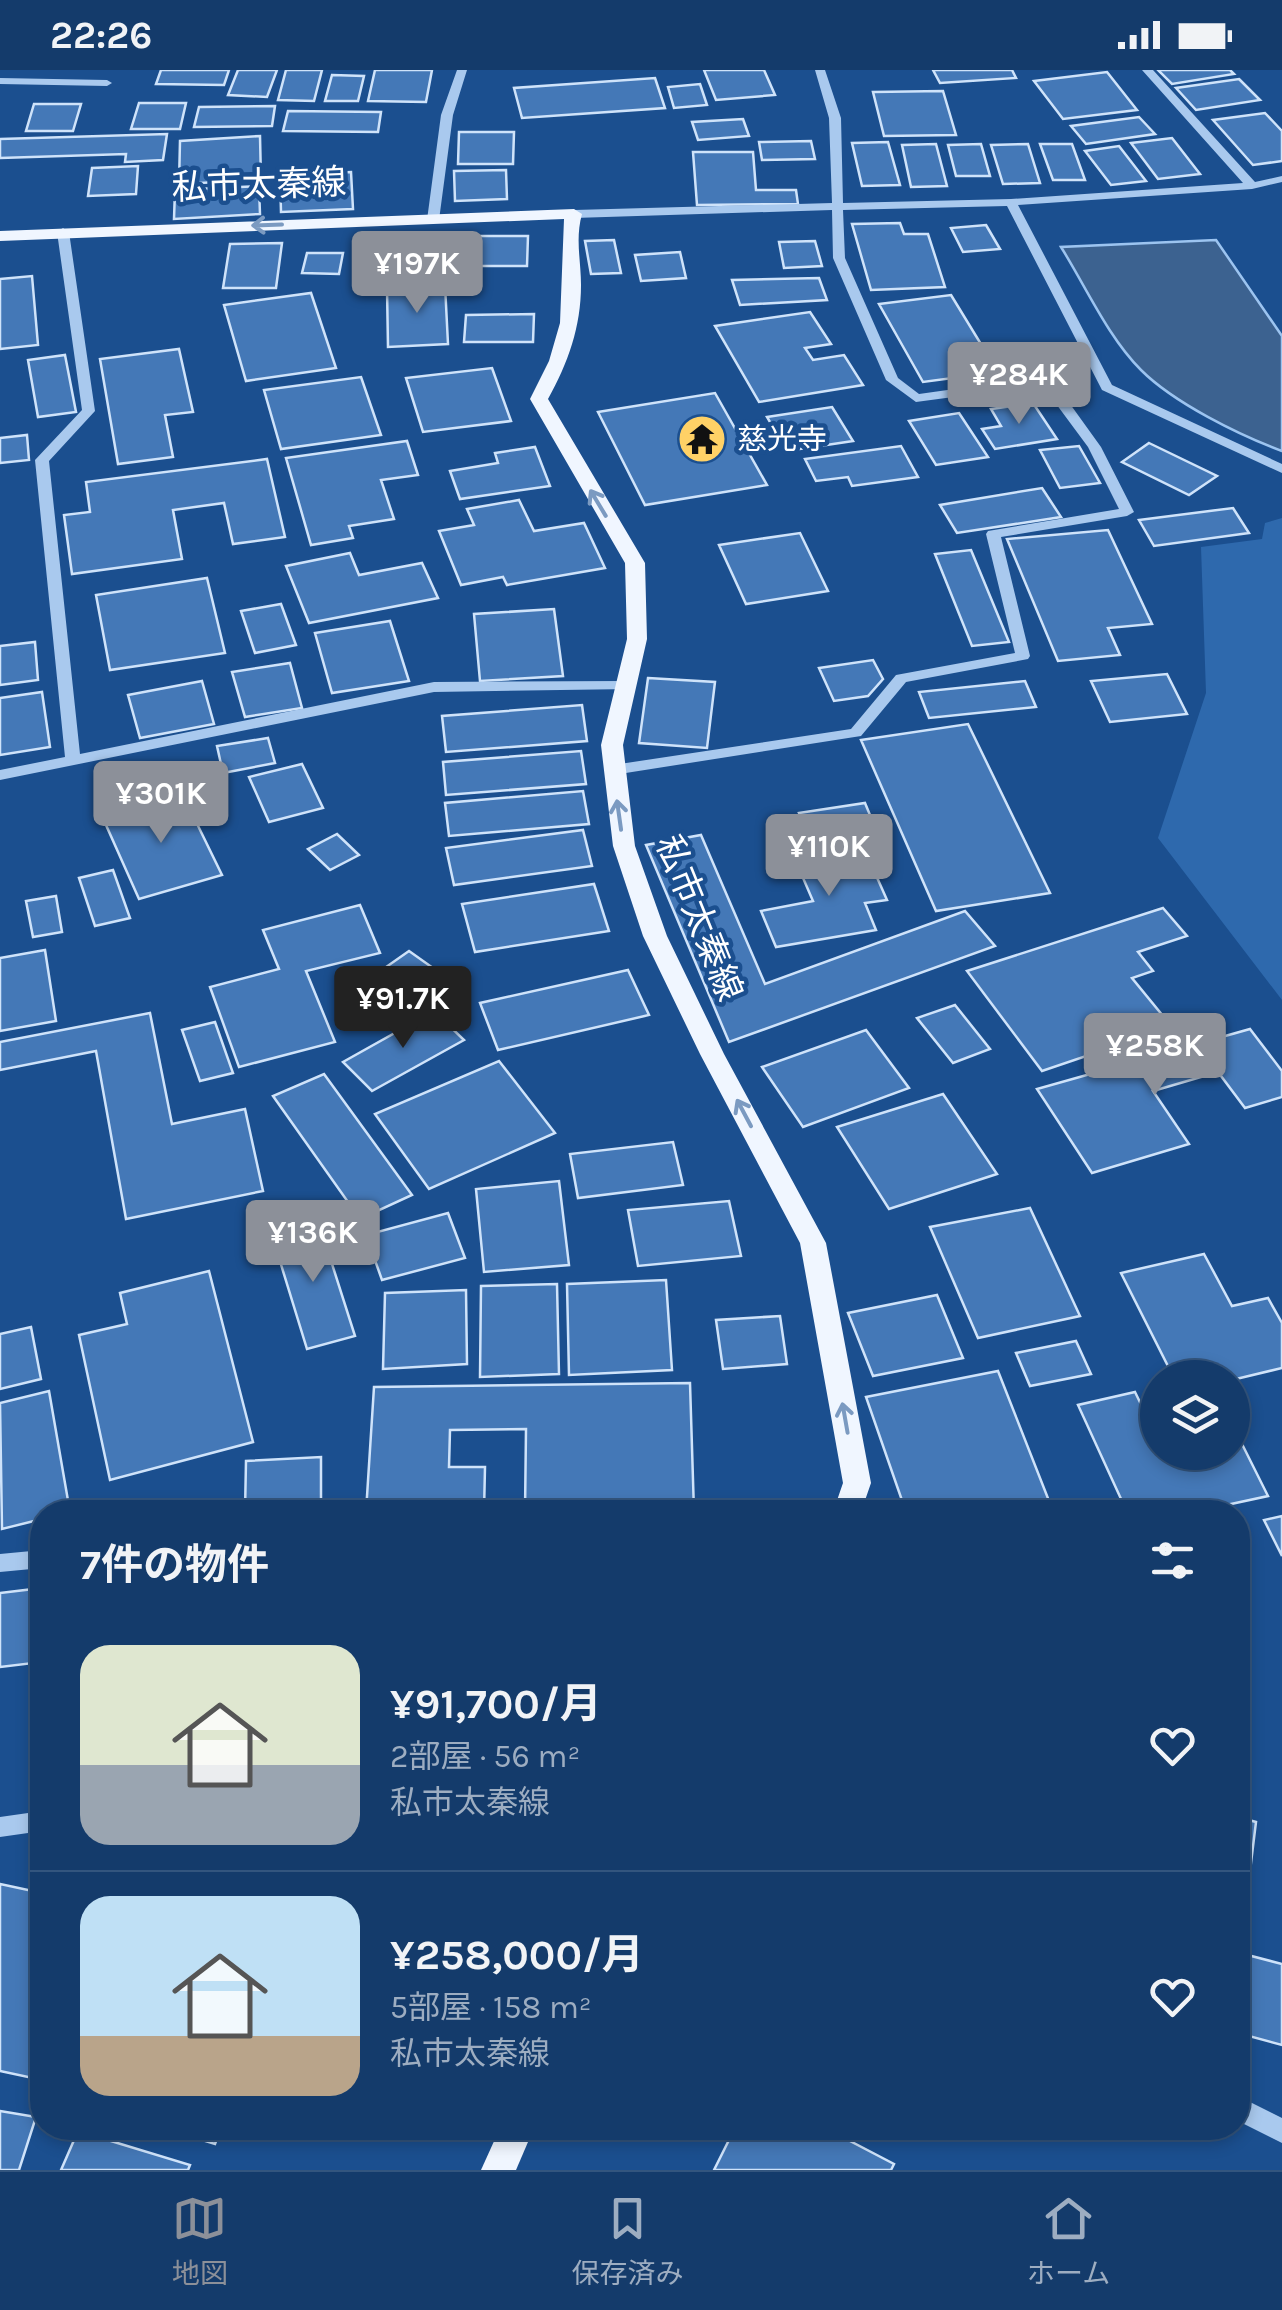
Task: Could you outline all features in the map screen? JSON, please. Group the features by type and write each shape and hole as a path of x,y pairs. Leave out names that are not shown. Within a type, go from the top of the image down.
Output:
{"main road":[{"name":"私市太秦線","path":"0,236 574,214 566,240 572,289 565,352 539,399 634,563 636,639 612,744 612,770 624,846 655,936 712,1054 813,1242 857,1484 851,1500"},
{"path":"498,2170 511,2140"}],"street":[{"path":"433,220 447,115 462,70"},
{"path":"612,770 856,733 902,678 1022,656 993,534 1127,512 1094,447 1055,393 983,389 916,398 892,380 840,258 835,118 820,70"},
{"path":"1148,70 1252,186"},
{"path":"0,81 107,83"},
{"path":"574,214 1011,202 1252,186 1282,179"},
{"path":"1011,202 1107,387 1282,469"},
{"path":"64,232 89,412 42,460 73,762"},
{"path":"0,775 434,687 626,686"},
{"path":"0,1563 30,1560"},
{"path":"0,1827 30,1823"},
{"path":"1250,2114 1282,2131"}],"shaded area":[{"path":"1216,240 1282,336 1282,451 1208,417 1141,370 1108,327 1061,247"},
{"path":"1282,518 1282,1000 1158,838 1206,693 1201,547 1262,539 1265,523"}],"building":[{"path":"161,70 229,70 224,85 156,84"},
{"path":"238,70 277,70 267,97 228,95"},
{"path":"286,70 322,70 314,101 278,100"},
{"path":"375,70 432,70 426,102 368,101"},
{"path":"704,70 764,70 775,95 716,100"},
{"path":"933,70 1012,70 1016,78 940,83"},
{"path":"1158,70 1230,70 1234,74 1172,84"},
{"path":"1107,72 1137,110 1063,119 1034,81"},
{"path":"332,75 364,76 358,101 325,101"},
{"path":"655,78 665,108 522,118 514,88"},
{"path":"1239,79 1260,100 1196,110 1176,88"},
{"path":"700,84 707,105 674,108 668,87"},
{"path":"943,91 956,135 884,136 873,92"},
{"path":"139,103 186,103 180,129 131,129"},
{"path":"34,104 81,104 73,131 26,131"},
{"path":"275,106 272,126 194,127 199,107"},
{"path":"288,111 381,112 378,132 283,131"},
{"path":"1265,113 1282,131 1282,161 1253,165 1213,120"},
{"path":"1139,117 1155,134 1086,144 1071,126"},
{"path":"743,119 749,136 698,140 692,122"},
{"path":"459,132 514,132 513,164 458,164"},
{"path":"167,134 163,160 125,162 126,154 0,158 0,139"},
{"path":"260,136 261,180 179,184 180,141"},
{"path":"1172,138 1200,174 1158,179 1131,143"},
{"path":"811,141 815,159 762,160 759,142"},
{"path":"888,142 900,185 862,186 852,143"},
{"path":"936,144 947,186 911,187 902,145"},
{"path":"981,144 990,176 956,176 948,145"},
{"path":"1028,144 1040,183 1003,184 991,145"},
{"path":"1040,144 1072,144 1085,180 1053,180"},
{"path":"1119,146 1146,181 1111,185 1085,151"},
{"path":"693,152 753,152 756,190 796,190 798,204 697,205"},
{"path":"138,166 136,194 88,196 92,168"},
{"path":"506,170 507,199 455,201 454,171"},
{"path":"351,172 353,209 281,212 280,175"},
{"path":"259,186 260,214 174,219 175,190"},
{"path":"900,223 904,234 928,234 945,287 871,290 852,224"},
{"path":"986,225 1000,249 963,252 951,228"},
{"path":"458,236 528,236 527,266 455,266"},
{"path":"614,240 621,273 591,274 585,241"},
{"path":"815,241 822,266 784,268 779,242"},
{"path":"282,243 276,288 223,288 230,244"},
{"path":"680,252 686,278 641,281 635,255"},
{"path":"307,253 343,253 339,274 302,273"},
{"path":"32,276 38,345 0,349 0,279"},
{"path":"819,278 827,300 740,305 732,280"},
{"path":"445,285 448,344 388,347 387,288"},
{"path":"311,293 336,368 246,381 224,305"},
{"path":"951,295 998,372 923,382 879,304"},
{"path":"810,312 831,344 805,348 813,360 844,355 863,385 759,402 715,326"},
{"path":"534,314 533,342 464,342 466,315"},
{"path":"179,349 193,412 165,415 173,457 118,464 100,359"},
{"path":"65,355 76,412 38,417 28,360"},
{"path":"492,368 511,421 423,432 406,378"},
{"path":"361,377 381,435 281,449 264,390"},
{"path":"715,393 767,485 645,505 598,412"},
{"path":"1033,403 1057,439 995,449 982,429 1001,426 991,409"},
{"path":"832,407 853,441 787,451 767,417"},
{"path":"959,413 988,457 936,465 909,421"},
{"path":"27,435 29,460 0,463 0,438"},
{"path":"407,441 418,475 381,480 394,519 349,526 353,538 311,545 286,458"},
{"path":"1149,443 1217,476 1189,495 1122,462"},
{"path":"901,446 918,477 852,486 848,477 816,481 805,459"},
{"path":"1079,446 1100,483 1060,488 1040,450"},
{"path":"535,447 550,486 460,499 450,471 498,463 495,453"},
{"path":"267,459 285,537 233,544 224,503 173,510 182,559 72,574 64,515 90,512 86,482"},
{"path":"1042,488 1061,517 957,533 940,505"},
{"path":"519,500 534,531 584,523 605,568 507,585 503,577 461,585 439,531 474,525 467,509"},
{"path":"1233,508 1249,533 1154,546 1139,520"},
{"path":"1108,530 1152,624 1108,628 1120,655 1058,661 1007,539"},
{"path":"800,533 828,591 746,604 719,545"},
{"path":"971,550 1009,642 972,646 935,554"},
{"path":"350,553 359,575 422,563 438,598 309,623 286,566"},
{"path":"207,578 225,653 110,670 96,595"},
{"path":"281,604 296,645 255,653 241,611"},
{"path":"554,609 563,676 480,681 474,614"},
{"path":"390,621 409,681 332,693 315,633"},
{"path":"35,642 38,680 0,685 0,646"},
{"path":"873,660 883,679 868,696 834,701 819,668"},
{"path":"290,663 302,708 245,717 232,672"},
{"path":"1167,674 1187,714 1110,722 1091,681"},
{"path":"648,678 715,682 707,748 639,743"},
{"path":"202,681 214,724 140,738 128,695"},
{"path":"1025,681 1036,707 929,718 919,692"},
{"path":"42,692 50,747 0,755 0,698"},
{"path":"582,705 587,741 446,752 442,716"},
{"path":"968,724 1050,893 936,911 861,740"},
{"path":"268,738 275,763 223,773 217,746"},
{"path":"581,751 586,784 446,795 443,762"},
{"path":"302,764 323,808 269,822 249,777"},
{"path":"583,791 589,824 449,836 445,803"},
{"path":"182,793 222,875 139,899 102,816"},
{"path":"865,803 877,832 811,841 799,813"},
{"path":"583,830 592,866 454,885 446,848"},
{"path":"337,834 359,855 330,870 308,849"},
{"path":"701,835 765,984 965,911 995,946 729,1042 646,845"},
{"path":"863,846 887,900 865,903 876,930 776,947 761,911 813,901 794,857"},
{"path":"113,870 130,918 95,926 79,878"},
{"path":"594,884 609,931 475,952 462,904"},
{"path":"56,896 62,932 33,937 26,901"},
{"path":"360,905 380,953 306,971 335,1042 239,1067 210,987 279,969 263,930"},
{"path":"1163,908 1187,936 1138,952 1153,971 1132,978 1172,1027 1042,1071 967,971"},
{"path":"45,950 56,1021 0,1031 0,958"},
{"path":"409,951 440,973 371,1024 339,1000"},
{"path":"628,970 649,1015 498,1050 480,1003"},
{"path":"955,1005 990,1049 953,1063 917,1018"},
{"path":"434,1011 464,1040 372,1091 343,1062"},
{"path":"150,1013 172,1124 245,1109 263,1191 126,1219 96,1051 0,1070 0,1042"},
{"path":"215,1022 233,1073 200,1081 182,1030"},
{"path":"1250,1029 1282,1071 1282,1097 1245,1108 1218,1072 1153,1091 1189,1144 1092,1173 1037,1089"},
{"path":"866,1030 909,1088 803,1127 762,1067"},
{"path":"499,1061 555,1133 429,1189 375,1114"},
{"path":"324,1074 412,1195 360,1219 273,1096"},
{"path":"943,1094 997,1174 889,1209 837,1127"},
{"path":"673,1142 683,1185 578,1198 570,1154"},
{"path":"559,1181 569,1265 484,1272 476,1189"},
{"path":"729,1201 741,1256 638,1266 628,1210"},
{"path":"1030,1208 1080,1316 978,1338 930,1227"},
{"path":"448,1213 465,1258 382,1280 366,1235"},
{"path":"318,1220 355,1336 307,1349 271,1232"},
{"path":"1204,1254 1232,1306 1268,1298 1282,1323 1282,1368 1250,1376 1250,1360 1165,1360 1121,1273"},
{"path":"209,1271 253,1442 110,1480 79,1335 127,1324 120,1293"},
{"path":"666,1280 672,1370 569,1375 567,1284"},
{"path":"557,1284 559,1374 480,1377 481,1286"},
{"path":"466,1290 467,1364 383,1369 385,1293"},
{"path":"937,1295 963,1358 873,1376 848,1313"},
{"path":"780,1316 787,1364 723,1369 716,1320"},
{"path":"31,1327 41,1379 0,1389 0,1334"},
{"path":"1076,1341 1091,1374 1030,1386 1016,1353"},
{"path":"998,1371 1049,1500 902,1500 866,1397"},
{"path":"690,1383 694,1500 525,1500 526,1429 450,1430 449,1467 485,1467 484,1500 367,1500 374,1387"},
{"path":"49,1391 68,1500 30,1500 30,1522 2,1529 0,1403"},
{"path":"1135,1392 1140,1402 1140,1470 1250,1470 1250,1460 1268,1496 1250,1500 1122,1500 1078,1405"},
{"path":"321,1457 321,1500 245,1500 246,1461"},
{"path":"1282,1516 1282,1556 1264,1520"},
{"path":"30,1589 30,1663 0,1667 0,1593"},
{"path":"1250,1820 1256,1822 1250,1871"},
{"path":"0,1884 30,1890 30,2077 0,2071"},
{"path":"1250,1956 1282,1964 1282,2045 1250,2036"},
{"path":"0,2111 30,2116 30,2136 19,2170 0,2170"},
{"path":"74,2140 108,2140 190,2165 188,2170 61,2170"},
{"path":"729,2140 848,2140 894,2164 891,2170 714,2170"}],"place":[{"name":"慈光寺","path":"702,439"}]}
